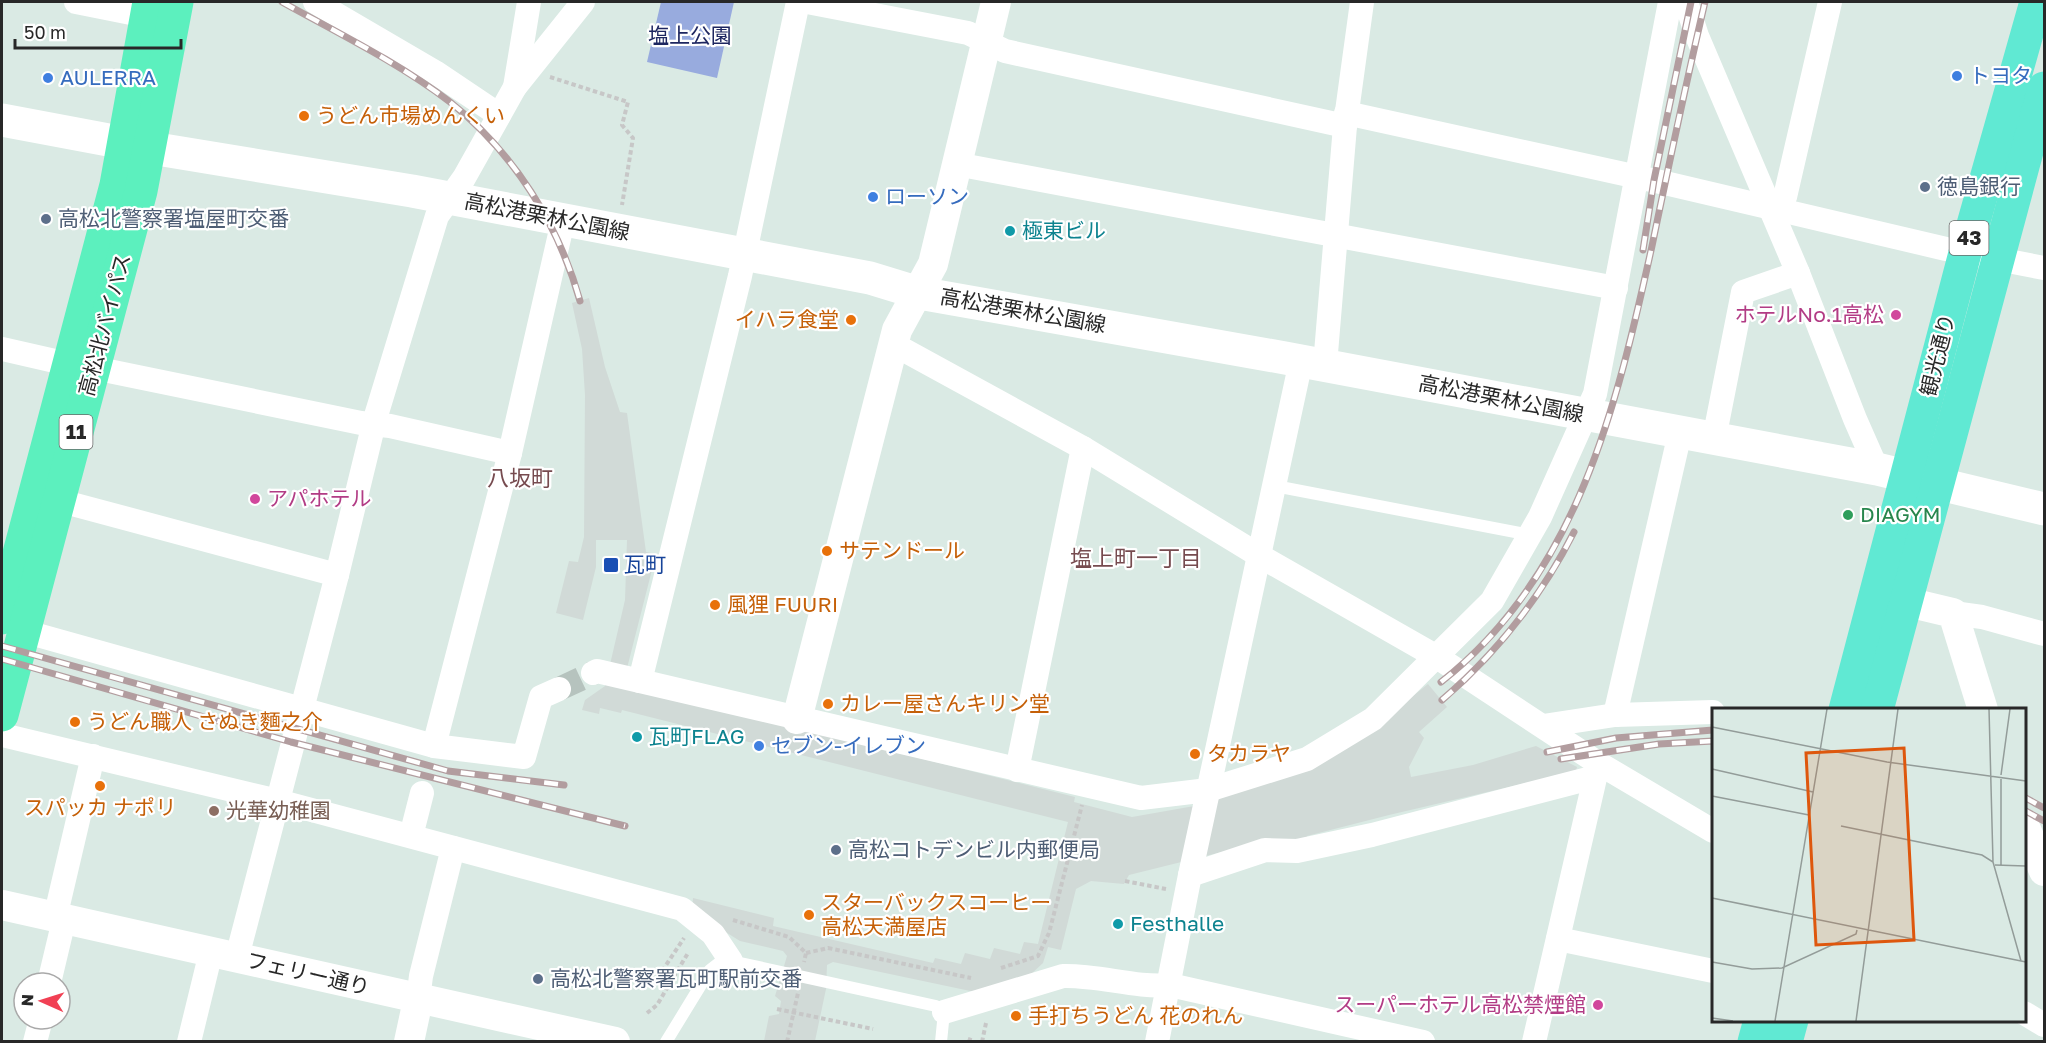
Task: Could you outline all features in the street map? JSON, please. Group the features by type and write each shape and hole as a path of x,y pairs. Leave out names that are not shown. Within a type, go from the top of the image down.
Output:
{"highway":[{"name":"高松北バイパス","path":"12,624 57,500 81,366 94,272 137,146 177,2"},
{"name":"高松北バイパス","path":"137,146 148,9"},
{"name":"高松北バイパス","path":"2,715 12,624 81,366"}],"main road":[{"name":"観光通り","path":"1845,708 1892,473 1965,253 2036,2"},
{"name":"観光通り","path":"1878,708 2044,88"},
{"name":"高松港栗林公園線","path":"2,120 137,146 449,198 870,278 919,293 1313,363 1892,473 2044,509"},
{"path":"1754,1041 1759,1022"},
{"path":"1786,1041 1791,1022"}],"street":[{"path":"76,2 148,9"},
{"path":"315,2 435,72 499,115"},
{"path":"522,79 529,2"},
{"path":"189,1041 224,954 278,801 375,424 437,216 464,178 522,79 583,2"},
{"path":"640,681 744,254 798,2"},
{"path":"807,2 846,5 968,33 1005,51 1635,176 1965,253 2044,268"},
{"path":"797,719 897,330 933,264 996,2"},
{"path":"1157,1041 1170,985 1180,879 1208,790 1275,486 1313,363 1334,236 1345,119 1362,2"},
{"path":"593,673 597,671 1141,798 1208,790 1307,759 1373,718 1492,602 1530,535 1595,394 1670,2"},
{"path":"1686,2 1697,36 1798,273 1855,419 1892,473"},
{"path":"1771,208 1785,197 1830,2"},
{"path":"956,164 1616,288"},
{"path":"434,746 510,453 563,221"},
{"path":"1714,439 1743,292 1798,273"},
{"path":"893,344 1083,448 1260,556 1437,657 1543,726 1597,770 1712,830"},
{"path":"2,349 510,453"},
{"path":"1615,715 1680,433"},
{"path":"1017,770 1083,448"},
{"path":"57,500 337,575"},
{"path":"1907,602 1982,617 2044,634"},
{"path":"1953,613 1982,708"},
{"path":"12,624 301,710 434,746 524,757 541,697 559,689"},
{"path":"1543,726 1615,715 1712,712"},
{"path":"2,735 278,801 682,909 713,933 730,961"},
{"path":"51,971 59,919 93,756"},
{"path":"1180,879 1265,850 1297,851 1372,835 1597,770"},
{"path":"1534,1041 1597,770"},
{"path":"411,836 423,793"},
{"path":"2025,824 2044,835"},
{"path":"2025,825 2044,871"},
{"path":"409,1041 421,976 453,848"},
{"name":"フェリー通り","path":"2,905 418,1000 615,1041"},
{"path":"1558,939 1712,971"},
{"path":"944,1012 1063,976 1083,975 1147,987 1170,985 1423,1041"},
{"path":"2025,1014 2044,1025"}],"lane":[{"path":"1275,486 1530,535"},
{"path":"666,1041 710,970 719,963 730,961 936,1006 944,1012 941,1041"}],"path":[{"path":"522,79 628,102 622,125 633,138 621,209"},
{"path":"997,970 1038,956 1049,933 1082,805"},
{"path":"1125,882 1169,890 1180,879"},
{"path":"723,916 745,926 789,937"},
{"path":"806,954 828,948 968,979 978,976"},
{"path":"647,1013 657,1005 688,954"},
{"path":"658,977 670,962"},
{"path":"777,1009 873,1029"},
{"path":"969,1041 971,1036"}],"green space":[{"name":"塩上公園","path":"661,2 734,2 717,78 647,62"}],"shaded area":[{"path":"589,298 605,367 620,412 627,413 646,552 656,554 623,684 1075,797 1074,802 1132,817 1200,805 1388,716 1428,684 1447,707 1419,732 1424,738 1409,767 1411,777 1473,765 1536,746 1577,767 1574,778 1526,783 1389,815 1307,836 1309,844 1270,840 1129,875 1124,884 1091,881 1076,889 1061,950 1048,947 1043,963 1029,976 975,992 833,962 827,965 826,989 815,1041 764,1041 769,1016 779,1014 781,1001 775,996 787,956 783,951 740,941 692,911 693,898 774,918 773,926 933,963 935,958 961,964 965,953 990,959 994,948 1020,954 1024,942 1038,944 1068,822 622,710 621,713 600,708 599,714 582,710 585,700 605,686 625,600 627,540 596,540 596,567 583,620 556,613 569,561 578,562 584,537 585,395 582,349 572,303"}],"tunnel":[{"path":"559,689 593,673"}],"railway":[{"path":"282,2 410,74 450,102 473,122 494,144 531,191 559,244 580,301"},
{"path":"1643,250 1654,180 1691,2"},
{"path":"1441,682 1488,639 1526,592 1558,539 1584,484 1606,426 1623,366 1652,246 1705,2"},
{"path":"1442,700 1481,663 1516,623 1547,579 1574,532"},
{"path":"2,646 448,771 564,785"},
{"path":"2,659 291,742 625,826"},
{"path":"1547,752 1616,738 1712,730"},
{"path":"1561,759 1659,744 1712,741"},
{"path":"2025,798 2044,808"},
{"path":"2025,811 2044,821"}],"place":[{"name":"トヨタ","path":"1957,76"},
{"name":"AULERRA","path":"48,78"},
{"name":"うどん市場めんくい","path":"304,116"},
{"name":"徳島銀行","path":"1925,187"},
{"name":"ローソン","path":"873,197"},
{"name":"高松北警察署塩屋町交番","path":"46,219"},
{"name":"極東ビル","path":"1010,231"},
{"name":"ホテルNo.1高松","path":"1896,315"},
{"name":"イハラ食堂","path":"851,320"},
{"name":"アパホテル","path":"255,499"},
{"name":"DIAGYM","path":"1848,515"},
{"name":"サテンドール","path":"827,551"},
{"name":"瓦町","path":"611,565"},
{"name":"風狸 FUURI","path":"715,605"},
{"name":"カレー屋さんキリン堂","path":"828,704"},
{"name":"うどん職人 さぬき麵之介","path":"75,722"},
{"name":"瓦町FLAG","path":"637,737"},
{"name":"セブン-イレブン","path":"759,746"},
{"name":"タカラヤ","path":"1195,754"},
{"name":"スパッカ ナポリ","path":"100,786"},
{"name":"光華幼稚園","path":"214,811"},
{"name":"高松コトデンビル内郵便局","path":"836,850"},
{"name":"スターバックスコーヒー 高松天満屋店","path":"809,915"},
{"name":"Festhalle","path":"1118,924"},
{"name":"高松北警察署瓦町駅前交番","path":"538,979"},
{"name":"スーパーホテル高松禁煙館","path":"1598,1005"},
{"name":"手打ちうどん 花のれん","path":"1016,1016"}],"district":[{"name":"八坂町","path":"520,478"},
{"name":"塩上町一丁目","path":"1136,558"}]}
